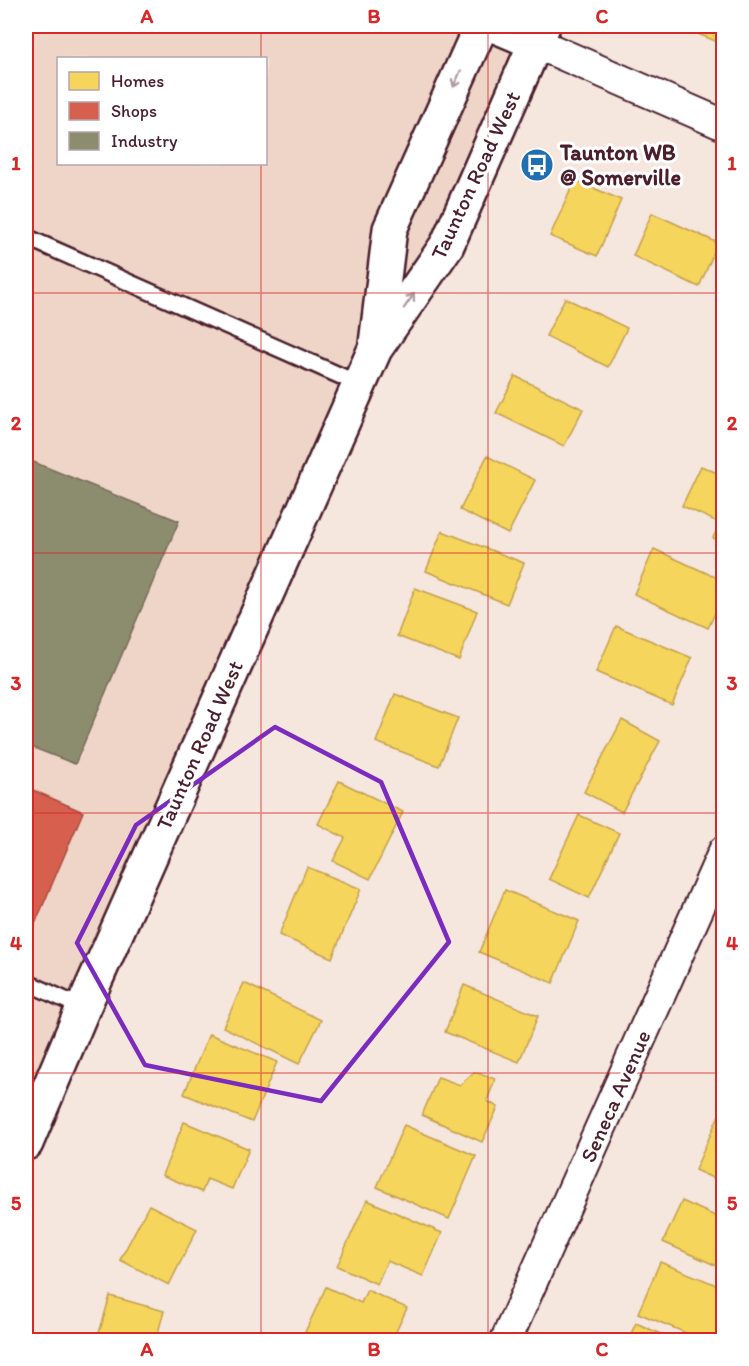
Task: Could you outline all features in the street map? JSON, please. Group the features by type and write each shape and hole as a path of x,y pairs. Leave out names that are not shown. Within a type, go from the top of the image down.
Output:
{"main road":[{"name":"Taunton Road West","path":"375,349 390,229 481,26"},
{"path":"496,26 539,34"},
{"name":"Taunton Road West","path":"26,1143 83,1008 375,349 447,245 539,34"}],"street":[{"path":"539,34 723,125"},
{"name":"Seneca Avenue","path":"506,1341 723,851"}],"lane":[{"path":"26,237 359,384"},
{"path":"26,982 83,1008"}],"highlighted area":[{"path":"275,727 381,782 449,942 321,1101 145,1065 77,943 136,825"}],"shaded area":[{"path":"26,26 543,26 375,349 26,1143"}],"building: Homes":[{"path":"678,26 724,26 724,42 723,44"},
{"path":"575,180 621,200 597,256 550,236"},
{"path":"652,213 718,243 699,287 633,256"},
{"path":"565,298 627,328 608,367 546,336"},
{"path":"515,376 583,409 564,446 496,413"},
{"path":"487,456 535,480 508,534 460,510"},
{"path":"701,466 724,476 724,543 713,538 720,523 682,506"},
{"path":"442,531 524,563 507,604 426,571"},
{"path":"654,549 724,581 724,594 708,628 634,594"},
{"path":"415,588 477,611 459,660 397,636"},
{"path":"616,626 692,658 672,705 596,672"},
{"path":"395,694 458,718 439,766 376,742"},
{"path":"622,720 660,741 622,812 584,792"},
{"path":"339,781 403,812 370,879 333,861 345,838 318,824"},
{"path":"579,815 619,833 589,898 549,879"},
{"path":"307,867 361,889 332,958 279,935"},
{"path":"505,890 579,921 553,983 479,952"},
{"path":"244,983 321,1020 299,1064 223,1027"},
{"path":"464,985 538,1016 519,1062 445,1032"},
{"path":"209,1034 277,1062 252,1122 184,1094"},
{"path":"474,1072 495,1079 487,1101 498,1107 482,1142 422,1115 438,1077 460,1085"},
{"path":"719,1115 724,1117 724,1183 695,1170"},
{"path":"184,1122 249,1149 232,1189 207,1179 202,1192 162,1175"},
{"path":"404,1125 476,1156 449,1219 377,1187"},
{"path":"367,1200 442,1233 423,1276 387,1261 377,1284 337,1266"},
{"path":"682,1201 724,1220 724,1269 663,1242"},
{"path":"149,1205 197,1229 169,1285 120,1260"},
{"path":"660,1262 724,1288 724,1340 703,1340 638,1313"},
{"path":"326,1287 361,1303 367,1290 407,1308 392,1340 324,1340 305,1332"},
{"path":"110,1296 164,1311 156,1340 97,1340"},
{"path":"636,1323 674,1340 628,1340"}],"building: Shops":[{"path":"26,787 83,812 26,945"}],"building: Industry":[{"path":"26,459 179,521 75,764 26,745"}],"place":[{"name":"Taunton WB @ Somerville","path":"537,165"}]}
